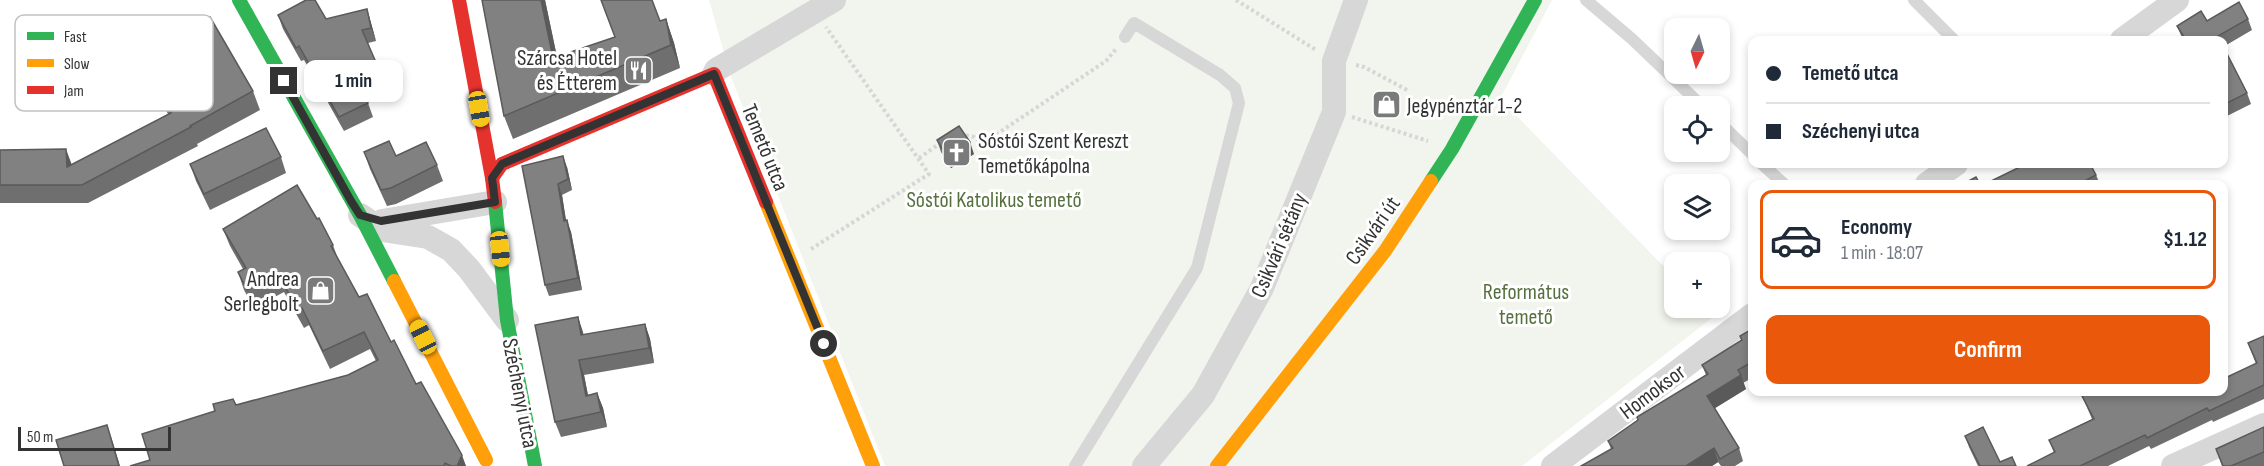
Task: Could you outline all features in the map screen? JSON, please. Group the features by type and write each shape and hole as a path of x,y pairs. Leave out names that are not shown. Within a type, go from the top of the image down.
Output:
{"street":[{"name":"Széchenyi utca","path":"239,0 360,215 486,460"},
{"name":"Széchenyi utca","path":"459,0 493,190 507,320 535,466"},
{"name":"Csikvári sétány","path":"1143,466 1203,395 1257,298 1334,112 1334,61 1356,0"},
{"name":"Csikvári út","path":"1217,466 1385,251 1452,148 1535,0"},
{"path":"2128,36 2177,0"},
{"path":"360,215 381,221 493,190 502,164 714,74 716,70 824,5"},
{"name":"Temető utca","path":"714,74 873,466"},
{"path":"1933,180 1950,168"},
{"name":"Széchenyi utca","path":"360,215 382,230 428,237 451,250 469,269 507,320"},
{"name":"Homoksor","path":"1553,466 1748,318"},
{"path":"2173,466 2264,425"}],"lane":[{"path":"1586,0 1632,39 1692,96"},
{"path":"1914,0 1950,36"},
{"path":"1075,466 1197,267 1239,103 1235,88 1221,75 1134,23 1125,37"},
{"path":"1730,133 1748,150"},
{"path":"1766,168 1780,180"}],"path":[{"path":"790,262 929,174 824,5"},
{"path":"956,135 963,133 974,137 982,144 1106,61 1125,37"},
{"path":"1334,112 1452,148"},
{"path":"918,158 950,137"}],"green space":[{"path":"709,0 1552,0 1500,99 1664,267 1664,318 1712,318 1522,466 885,466 731,77"}],"building":[{"path":"306,0 315,0 326,19 367,9 371,28 362,30 378,67 354,77 368,103 339,117 299,46 296,48 278,15"},
{"path":"482,0 541,0 553,58 615,37 601,0 652,0 660,21 666,19 671,45 504,116"},
{"path":"2239,2 2248,19 2218,36 2183,36 2177,26 2201,11 2207,21"},
{"path":"213,22 253,91 82,185 0,185 0,150 66,149 67,167 171,113 170,111 213,111"},
{"path":"2228,56 2247,93 2228,102"},
{"path":"959,126 970,142 947,157 937,140"},
{"path":"266,128 281,157 204,194 190,164"},
{"path":"389,141 396,156 426,142 437,165 391,188 381,190 364,152"},
{"path":"563,156 568,179 558,184 564,221 567,220 578,278 545,285 522,166"},
{"path":"2018,168 2092,168 2096,175 2087,180 1993,180"},
{"path":"297,185 317,219 319,218 333,245 331,246 359,297 367,294 391,342 394,340 416,384 421,382 462,455 457,466 445,463 444,466 130,466 150,460 142,434 215,411 213,404 233,399 236,405 348,375 378,360 364,332 323,351 302,308 298,310 278,274 247,290 238,272 246,268 223,229"},
{"path":"578,317 581,335 645,324 649,348 579,360 586,396 597,393 601,412 555,422 535,325"},
{"path":"1748,331 1748,364 1738,370 1741,375 1707,396 1739,448 1720,459 1714,448 1686,466 1581,466 1613,448 1608,441 1638,420 1637,417 1708,374 1702,365 1742,340 1740,336"},
{"path":"2264,336 2264,385 2209,411 2207,408 2147,438 2145,435 2080,466 2027,466 2055,452 2049,440 2094,419 2082,396 2228,396 2228,377 2257,363 2248,343"},
{"path":"107,425 119,466 64,466 56,440"},
{"path":"1983,427 2000,462 2012,457 2016,466 1980,466 1965,436"},
{"path":"2264,427 2264,452 2231,466 2223,466 2216,449"}],"traffic: fast":[{"path":"239,0 360,215 394,281"},
{"path":"1431,181 1452,149 1535,0"},
{"path":"495,202 507,320 535,466"}],"traffic: slow":[{"path":"1217,466 1385,251 1431,181"},
{"path":"766,202 873,466"},
{"path":"394,281 486,460"}],"traffic: jam":[{"path":"459,0 495,202"},
{"path":"492,178 502,164 714,74 766,202"}],"place":[{"name":"Szárcsa Hotel és Étterem","path":"638,70"},
{"name":"Jegypénztár 1-2","path":"1386,105"},
{"name":"Sóstói Szent Kereszt Temetőkápolna","path":"957,153"},
{"name":"Andrea Serlegbolt","path":"320,291"}],"route":[{"path":"284,81 360,215 381,221 495,202 492,178 502,164 714,74 824,344"}],"park label":[{"name":"Sóstói Katolikus temető","path":"994,199"},
{"name":"Református temető","path":"1526,304"}]}
